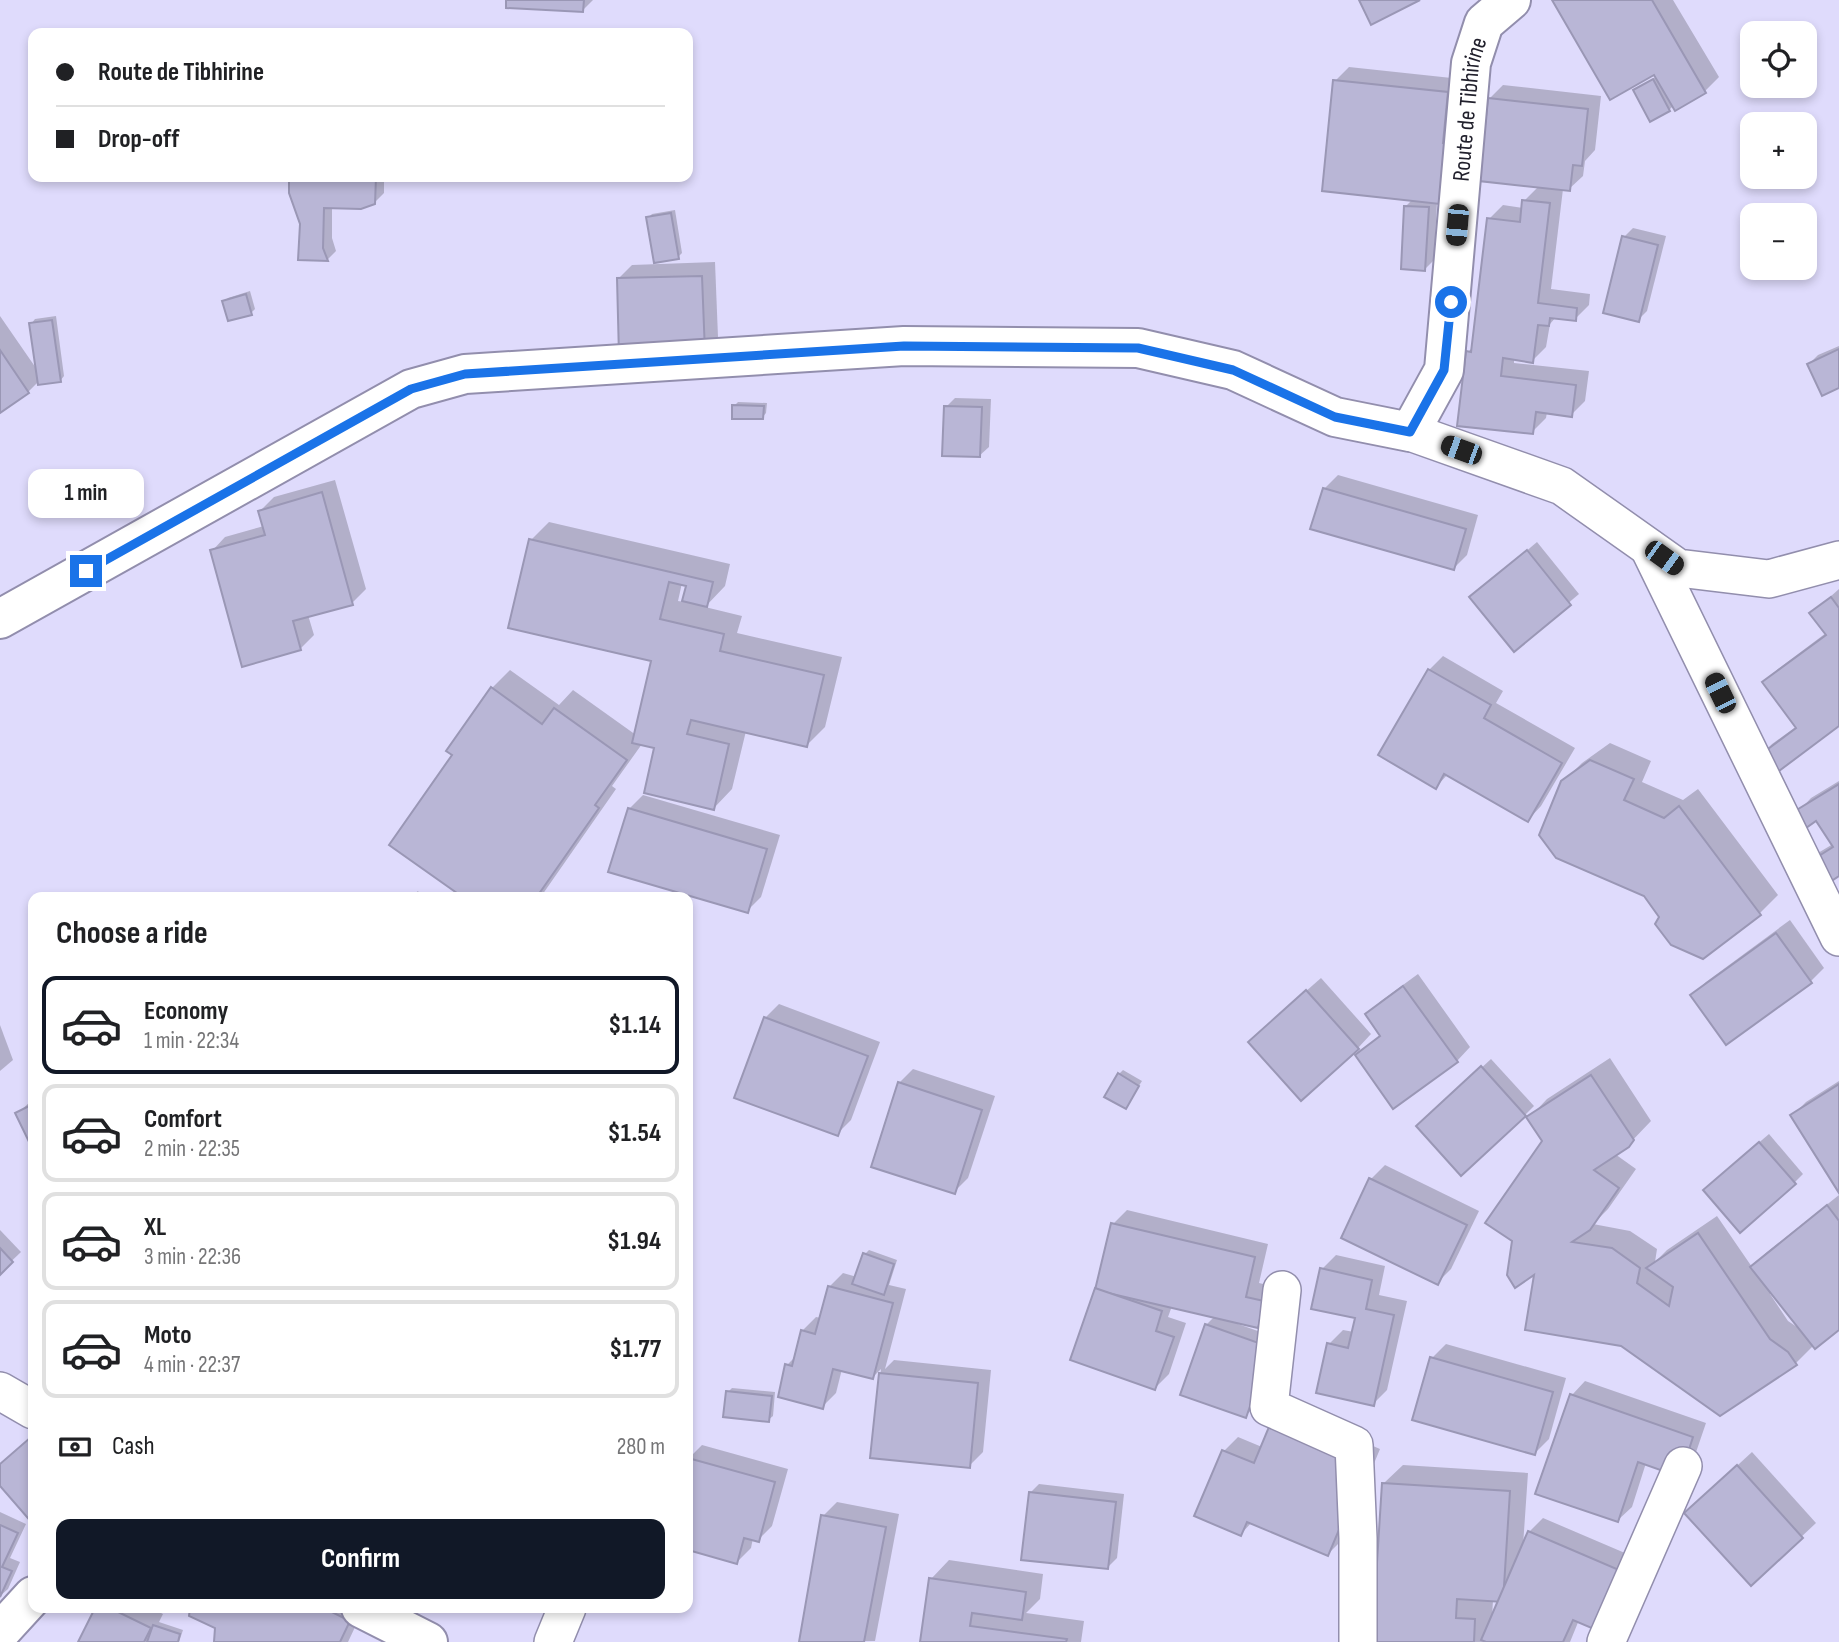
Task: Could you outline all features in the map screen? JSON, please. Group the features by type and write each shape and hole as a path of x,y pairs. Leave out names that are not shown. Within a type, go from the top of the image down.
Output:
{"street":[{"name":"Route de Tibhirine","path":"1410,432 1444,370 1471,63 1484,23 1511,0"},
{"path":"0,619 411,389 465,374 904,346 1138,348 1233,370 1335,417 1410,432 1562,486 1678,568 1769,579 1839,560"},
{"path":"1649,547 1839,937"},
{"path":"1282,1290 1269,1407 1354,1445 1358,1538 1358,1642"},
{"path":"0,1391 28,1407"},
{"path":"1606,1642 1683,1466"},
{"path":"0,1632 28,1601"},
{"path":"371,1613 428,1642"},
{"path":"553,1642 565,1613"}],"building":[{"path":"506,0 584,0 583,12 506,8"},
{"path":"1359,0 1420,0 1371,25"},
{"path":"1552,0 1652,0 1706,93 1675,111 1654,75 1610,100"},
{"path":"1653,79 1670,111 1650,122 1633,90"},
{"path":"1333,80 1448,92 1443,143 1456,144 1449,205 1322,191"},
{"path":"1488,98 1588,109 1582,166 1573,165 1570,191 1479,181"},
{"path":"289,182 376,182 375,204 361,209 324,208 323,248 328,261 298,260 300,224 289,193"},
{"path":"1522,200 1550,203 1538,303 1577,308 1576,321 1550,318 1549,326 1538,325 1533,363 1503,358 1501,376 1576,385 1572,417 1536,412 1533,434 1457,426 1466,351 1471,352 1487,218 1520,222"},
{"path":"1404,206 1429,207 1425,271 1401,269"},
{"path":"671,213 679,259 654,263 646,217"},
{"path":"1622,236 1658,245 1639,322 1603,313"},
{"path":"702,276 705,353 619,356 617,278"},
{"path":"246,294 252,315 228,321 222,301"},
{"path":"52,320 61,382 38,385 29,323"},
{"path":"1839,349 1839,388 1822,396 1807,364"},
{"path":"0,350 29,393 0,413"},
{"path":"732,405 764,406 763,419 732,419"},
{"path":"944,406 982,407 980,457 942,456"},
{"path":"1323,488 1466,529 1454,570 1310,529"},
{"path":"322,492 353,605 293,621 301,650 242,667 210,550 265,535 258,511"},
{"path":"529,539 713,582 707,607 682,601 686,586 669,582 660,619 724,634 720,651 824,675 807,747 691,720 687,734 729,744 714,810 644,793 654,748 632,743 651,661 508,628"},
{"path":"1527,550 1571,605 1514,652 1469,597"},
{"path":"1831,597 1839,608 1839,726 1771,777 1756,758 1796,728 1762,682 1826,635 1809,613"},
{"path":"1428,669 1491,705 1484,718 1562,763 1528,822 1444,774 1436,789 1378,755"},
{"path":"491,687 542,724 554,708 627,760 595,805 599,808 540,892 456,892 389,845 452,755 446,751"},
{"path":"1590,760 1634,779 1624,800 1664,818 1679,806 1761,915 1703,959 1671,945 1655,924 1659,917 1644,896 1556,858 1539,835 1561,781"},
{"path":"1839,784 1839,876 1807,897 1792,873 1833,847 1816,821 1806,828 1795,811"},
{"path":"628,808 767,849 748,913 693,897 693,892 676,892 608,872"},
{"path":"1776,933 1812,983 1726,1045 1690,995"},
{"path":"1403,986 1458,1062 1393,1109 1355,1055 1380,1036 1365,1014"},
{"path":"1306,990 1359,1049 1301,1101 1248,1042"},
{"path":"764,1017 868,1056 838,1136 734,1098"},
{"path":"1481,1066 1526,1116 1461,1176 1416,1126"},
{"path":"1118,1073 1139,1086 1126,1109 1104,1097"},
{"path":"1591,1075 1634,1140 1629,1147 1594,1170 1619,1188 1590,1230 1572,1242 1612,1248 1640,1268 1637,1283 1669,1306 1673,1287 1646,1268 1698,1233 1770,1339 1788,1352 1797,1365 1720,1416 1621,1346 1525,1330 1534,1275 1515,1288 1507,1275 1512,1241 1485,1223 1542,1141 1526,1117"},
{"path":"898,1082 982,1110 955,1194 871,1167"},
{"path":"1839,1084 1839,1193 1790,1115"},
{"path":"28,1106 28,1140 15,1113"},
{"path":"1759,1142 1796,1184 1740,1233 1703,1190"},
{"path":"1369,1178 1467,1225 1438,1285 1341,1238"},
{"path":"1827,1205 1839,1221 1839,1330 1815,1349 1750,1267"},
{"path":"1111,1223 1255,1257 1246,1297 1264,1301 1258,1328 1095,1290"},
{"path":"0,1248 13,1262 0,1275"},
{"path":"863,1253 894,1264 884,1295 852,1284"},
{"path":"1320,1268 1372,1280 1366,1309 1394,1315 1374,1406 1316,1393 1327,1343 1348,1348 1355,1318 1311,1309"},
{"path":"828,1286 893,1303 873,1379 833,1369 823,1409 778,1397 785,1364 792,1366 801,1330 815,1334"},
{"path":"1095,1288 1162,1311 1156,1331 1174,1337 1155,1390 1070,1360"},
{"path":"1205,1324 1270,1347 1246,1418 1180,1395"},
{"path":"1430,1357 1553,1392 1535,1455 1412,1420"},
{"path":"879,1373 978,1383 970,1468 870,1458"},
{"path":"726,1391 772,1396 769,1422 723,1417"},
{"path":"1570,1394 1693,1437 1680,1477 1638,1462 1618,1522 1535,1494"},
{"path":"1271,1422 1367,1463 1328,1556 1247,1522 1241,1536 1194,1516 1222,1450 1254,1463"},
{"path":"28,1440 28,1518 0,1486 0,1464"},
{"path":"693,1459 775,1482 759,1542 744,1538 737,1564 693,1551"},
{"path":"1737,1465 1803,1538 1751,1586 1684,1513"},
{"path":"1382,1483 1510,1491 1503,1602 1457,1599 1456,1618 1475,1619 1474,1642 1372,1642"},
{"path":"1029,1492 1116,1502 1108,1569 1021,1560"},
{"path":"821,1515 886,1527 864,1642 799,1642"},
{"path":"0,1525 18,1533 2,1567 12,1571 0,1597"},
{"path":"1528,1531 1633,1576 1608,1635 1573,1620 1563,1642 1481,1640"},
{"path":"929,1578 1026,1592 1022,1620 972,1613 970,1626 1067,1639 1066,1642 920,1642"},
{"path":"92,1613 120,1613 151,1628 144,1642 78,1642"},
{"path":"189,1613 334,1613 350,1621 340,1642 214,1642 215,1628 189,1616"},
{"path":"153,1625 180,1634 178,1642 147,1642"}],"route":[{"path":"86,571 411,389 465,374 904,346 1138,348 1233,370 1335,417 1410,432 1444,370 1451,302"}]}
